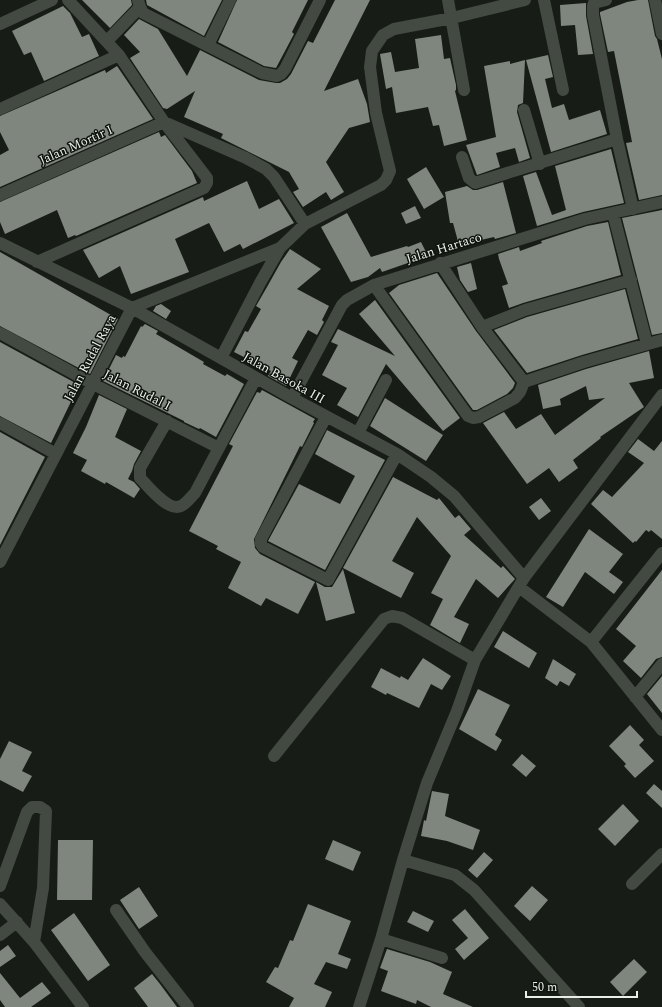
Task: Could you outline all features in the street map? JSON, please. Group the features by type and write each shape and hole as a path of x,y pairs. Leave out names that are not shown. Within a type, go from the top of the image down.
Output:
{"street":[{"path":"0,24 52,0"},
{"path":"37,262 204,188 207,183 207,178 164,122 119,55 68,0"},
{"path":"208,45 230,0"},
{"path":"106,41 139,4 143,13 262,73 277,76 285,69 320,0"},
{"path":"448,0 464,90"},
{"path":"221,358 280,248 309,221 381,185 386,180 390,170 376,113 370,67 372,51 383,35 394,29 452,18 525,0"},
{"path":"544,0 563,90"},
{"path":"606,0 594,3 593,15 617,139 633,209"},
{"path":"655,0 662,34"},
{"path":"0,109 119,55"},
{"path":"524,110 540,164"},
{"path":"164,122 246,158 266,169 309,221"},
{"name":"Jalan Mortir I","path":"0,195 164,122"},
{"path":"462,157 469,178 475,183 617,139"},
{"name":"Jalan Hartaco","path":"292,398 342,305 347,300 374,285 440,263 586,219 662,202"},
{"path":"613,213 647,344"},
{"name":"Jalan Basoka III","path":"0,243 132,308 326,417 396,454 431,477 454,496 522,582 591,642 662,730"},
{"name":"Jalan Rudal Raya","path":"0,562 132,308 280,248"},
{"path":"440,263 482,327 524,382"},
{"path":"482,327 525,310 630,280"},
{"path":"374,285 468,416 473,418 479,417 515,398 520,392 524,382"},
{"name":"Jalan Rudal I","path":"0,333 93,384 219,448"},
{"path":"524,382 662,340"},
{"path":"167,422 140,468 140,478 157,496 169,505 176,508 181,506 195,493 256,378"},
{"path":"358,433 386,380"},
{"path":"359,1007 381,940 403,860 427,783 457,711 475,660 522,582 662,395"},
{"path":"326,417 261,538 261,544 263,547 328,580 396,454"},
{"path":"0,423 56,454"},
{"path":"591,642 662,553"},
{"path":"274,756 384,620 392,616 402,618 475,660"},
{"path":"636,697 662,664"},
{"path":"0,886 27,812 32,807 40,806 46,811 43,888 34,942"},
{"path":"632,884 662,854"},
{"path":"403,860 455,875 474,890 579,1007"},
{"path":"0,904 34,942 83,1007"},
{"path":"116,910 144,952 188,1007"},
{"path":"0,935 16,922"},
{"path":"381,940 442,958"}],"building":[{"path":"82,0 131,0 132,5 110,28"},
{"path":"146,0 222,0 204,36 147,5"},
{"path":"237,0 308,0 292,32 294,34 276,68 264,66 218,42"},
{"path":"335,0 370,0 324,91 358,79 367,104 370,122 349,128 326,162 344,192 331,200 326,192 303,207 293,192 299,189 289,172 221,138 223,134 184,117 195,91 167,109 163,108 130,58 140,52 124,35 139,19 158,29 187,76 200,50 259,80 280,83 287,79 291,74 308,41 313,43"},
{"path":"648,0 655,36 662,59 662,195 639,200 626,143 632,142 614,51 608,52 600,14 600,12 627,2"},
{"path":"586,3 586,16 593,54 578,55 575,25 561,26 560,5"},
{"path":"63,6 70,13 82,37 89,34 99,56 44,81 31,52 24,55 12,31"},
{"path":"441,35 444,59 450,58 456,85 455,91 467,140 444,146 439,125 433,126 428,107 396,113 392,87 386,89 380,54 391,52 395,72 419,68 415,39"},
{"path":"548,55 553,77 545,79 552,108 564,104 569,120 600,110 607,134 551,152 526,60"},
{"path":"525,60 523,103 518,105 517,112 530,158 519,162 515,148 496,153 500,167 477,175 466,145 496,137 484,66 510,61 510,64"},
{"path":"117,66 153,119 0,187 0,155 9,150 0,132 0,116 105,70 106,73"},
{"path":"159,132 161,137 165,135 192,171 197,183 76,236 75,235 68,238 57,210 5,234 0,222 0,202"},
{"path":"611,149 624,203 583,212 537,226 523,176 536,172 552,215 566,210 555,166"},
{"path":"426,167 444,197 424,209 407,179"},
{"path":"247,181 259,209 279,199 294,223 243,249 240,244 224,252 209,223 175,239 189,272 131,294 120,266 99,278 83,250 203,197 204,201"},
{"path":"503,182 516,233 495,239 494,237 459,245 453,223 450,223 445,192 467,186 473,190 477,190"},
{"path":"415,206 421,218 406,224 401,213"},
{"path":"662,210 662,333 652,335 622,218"},
{"path":"347,213 371,257 421,242 428,256 382,272 380,268 368,277 351,282 321,227"},
{"path":"608,222 621,275 509,308 502,286 508,284 498,254 519,247 520,251 542,243 541,241 587,226"},
{"path":"290,249 321,269 297,289 329,306 322,320 324,322 317,335 308,330 292,358 298,361 286,386 268,376 271,371 234,352 245,331 248,332 261,309 256,306"},
{"path":"0,252 118,319 90,374 0,326"},
{"path":"471,263 477,289 468,292 460,280 457,267"},
{"path":"437,273 476,331 515,383 513,388 507,394 477,410 473,410 389,293 399,285"},
{"path":"625,289 638,339 527,373 494,330 527,317"},
{"path":"375,300 460,418 443,431 386,364 358,417 337,405 347,388 322,375 338,345 331,342 338,329 395,356 359,314"},
{"path":"161,304 171,311 166,319 153,311 156,306"},
{"path":"145,324 158,331 156,334 204,362 203,364 225,376 227,374 244,384 216,437 103,381 116,355 122,358 123,356 125,357 141,326 142,327"},
{"path":"0,342 79,385 51,443 0,416"},
{"path":"649,351 654,378 629,383 644,407 600,437 601,438 573,460 578,468 559,482 549,468 527,484 483,423 504,412 516,429 541,414 555,435 605,398 589,400 586,386 560,399 561,405 543,409 538,385 586,369"},
{"path":"262,390 315,419 254,539 255,548 260,554 315,582 298,614 266,598 261,606 228,588 241,562 216,549 218,546 189,531 233,446 229,444 257,392 260,393"},
{"path":"99,395 127,409 115,437 141,451 128,479 134,482 140,489 134,498 106,482 105,484 81,471 87,460 73,453 86,427"},
{"path":"385,398 443,435 426,461 370,426"},
{"path":"327,430 385,460 325,570 268,541 299,484 340,504 355,476 315,454"},
{"path":"0,432 45,457 0,545"},
{"path":"638,439 654,451 662,441 662,539 651,530 649,532 646,530 636,542 635,541 633,543 591,504 603,490 612,497 644,463 628,452"},
{"path":"393,477 437,500 439,498 455,518 459,515 471,529 464,535 501,568 503,566 515,579 498,598 476,579 454,617 469,624 460,643 430,625 443,599 431,593 451,556 417,517 392,561 414,573 401,598 343,568"},
{"path":"541,498 551,511 539,520 529,507"},
{"path":"589,529 623,554 609,572 623,582 614,594 585,572 563,607 546,597"},
{"path":"343,569 355,613 326,621 316,582 325,587 332,587"},
{"path":"662,570 662,657 656,659 641,678 623,661 636,646 616,629"},
{"path":"503,631 537,653 529,668 494,647"},
{"path":"423,658 451,676 442,690 431,684 419,708 387,693 386,695 371,687 381,668 400,678 401,676 408,680"},
{"path":"553,659 576,674 569,686 560,681 557,686 545,678"},
{"path":"662,676 662,713 647,694"},
{"path":"478,689 510,705 495,735 502,740 496,751 459,729"},
{"path":"630,725 644,740 639,745 654,761 635,778 624,766 626,764 609,746"},
{"path":"9,741 32,752 22,771 32,776 23,792 0,780 0,759"},
{"path":"522,754 536,766 526,777 512,765"},
{"path":"654,784 662,791 662,808 646,793"},
{"path":"432,791 449,794 445,816 480,830 473,850 447,841 421,836 424,820 426,821"},
{"path":"623,804 639,821 615,846 598,829"},
{"path":"58,840 93,840 92,900 57,900"},
{"path":"333,840 361,852 353,871 325,859"},
{"path":"484,852 493,860 477,878 468,870"},
{"path":"532,886 548,900 530,921 514,906"},
{"path":"139,887 158,916 139,929 120,900"},
{"path":"308,904 351,921 338,954 351,959 347,969 326,962 314,984 332,992 325,1007 289,1007 294,998 266,982 275,967 278,968 290,940 293,941"},
{"path":"465,909 489,938 464,960 455,949 468,938 452,920"},
{"path":"413,911 434,921 428,932 407,922"},
{"path":"74,913 110,965 88,981 51,930"},
{"path":"8,945 16,956 0,967 0,951"},
{"path":"387,949 430,962 452,972 443,994 473,1007 431,1007 417,1000 416,1004 381,991 388,971 380,968"},
{"path":"634,959 647,972 623,996 610,982"},
{"path":"0,973 20,998 42,982 51,993 31,1007 5,1007 0,1000"},
{"path":"152,974 177,1007 148,1007 134,988"}]}
